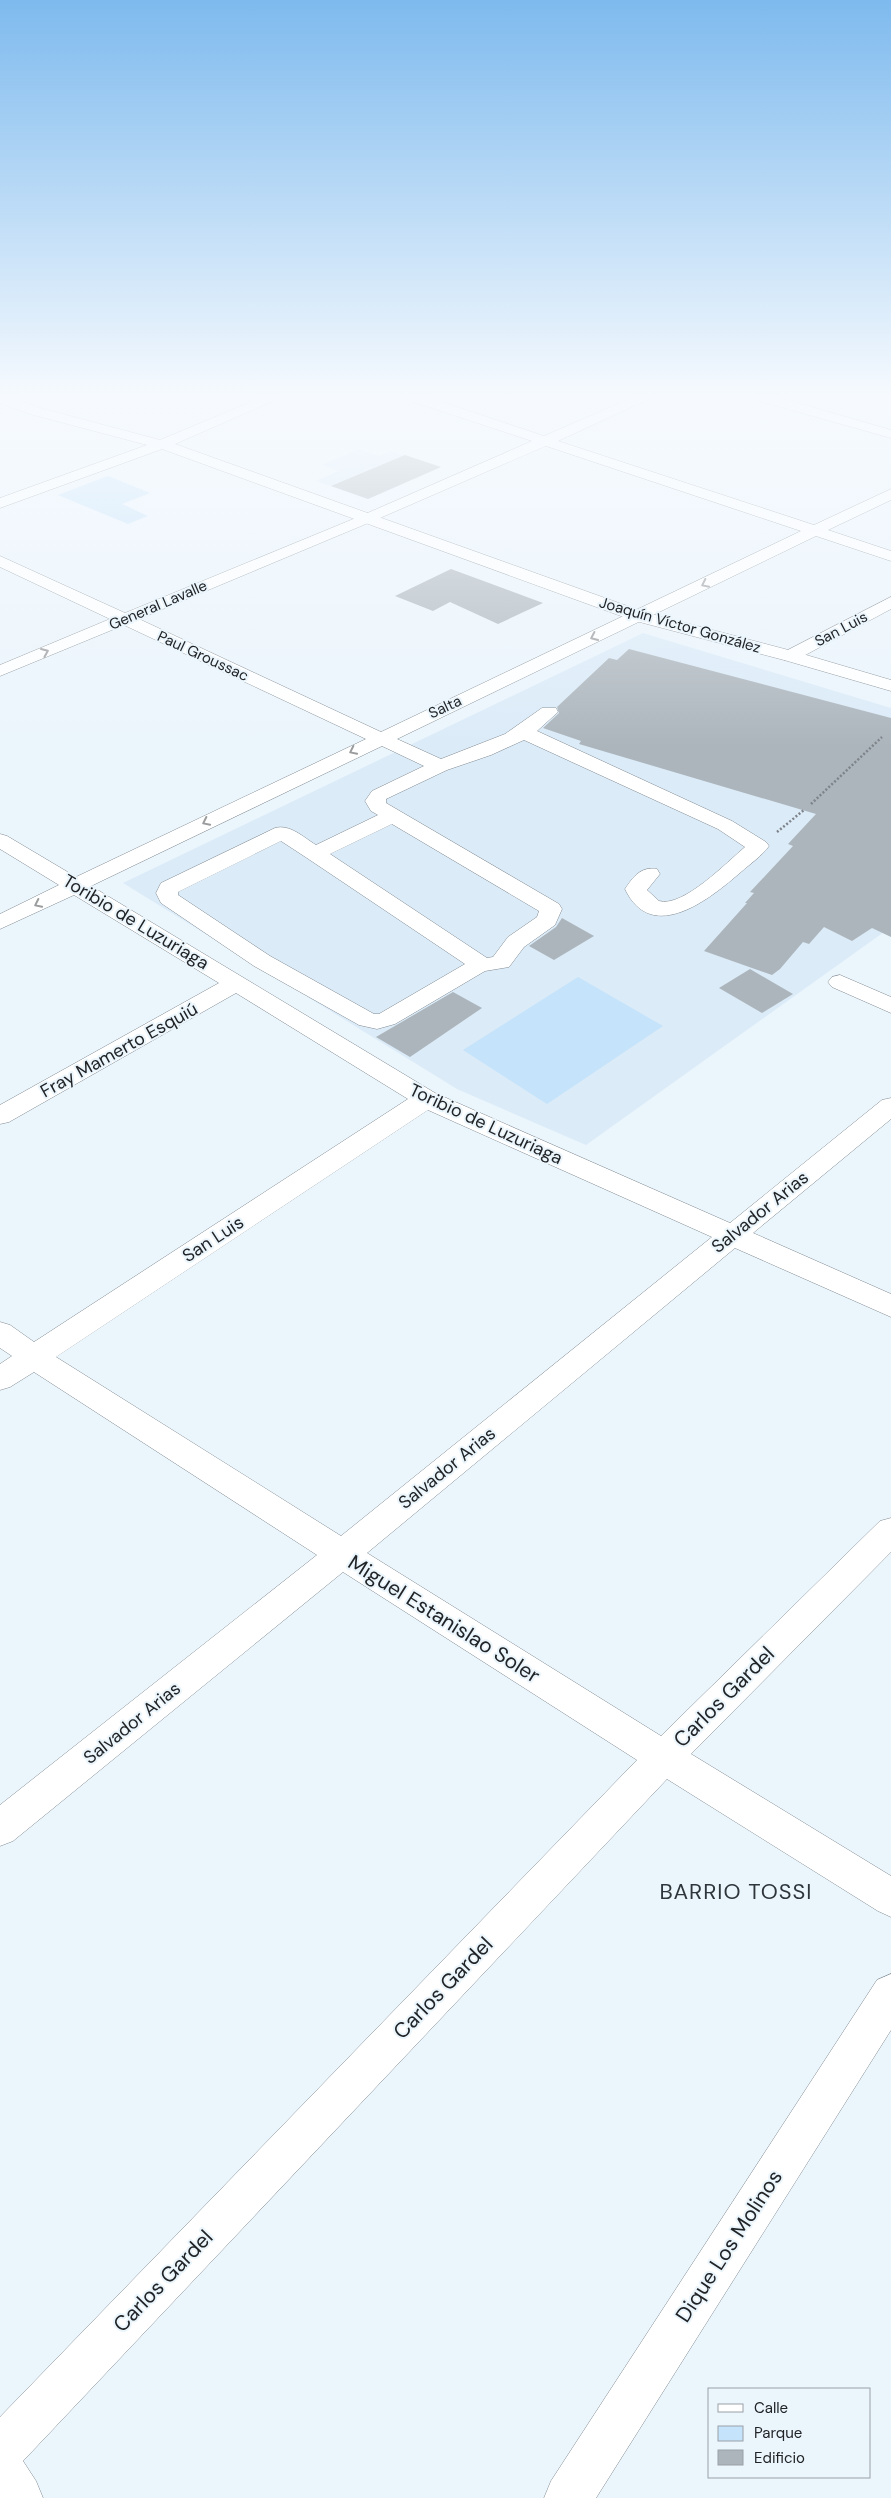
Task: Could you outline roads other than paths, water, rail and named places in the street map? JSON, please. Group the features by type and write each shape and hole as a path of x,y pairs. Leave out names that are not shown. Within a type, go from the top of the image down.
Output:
{"street":[{"name":"Joaquín Víctor González","path":"356,514 638,616 790,656 891,686"},
{"name":"General Lavalle","path":"0,671 378,514"},
{"path":"766,514 891,556"},
{"name":"Salta","path":"0,922 75,886 262,818 378,739 850,514"},
{"name":"Paul Groussac","path":"0,562 378,739 440,766"},
{"name":"San Luis","path":"790,656 891,602"},
{"path":"481,964 387,1019 377,1022 367,1020 262,961 170,898 169,888 262,818 481,964 490,965 501,962 516,942 548,920 551,910 378,807 375,801 379,795 440,766 488,750 524,733 549,712"},
{"path":"524,733 725,825 759,846 693,898 674,908 654,908 639,898 636,889 649,874"},
{"path":"314,854 393,816"},
{"name":"Toribio de Luzuriaga","path":"0,840 426,1099 891,1306"},
{"path":"840,982 891,1006"},
{"name":"Fray Mamerto Esquiú","path":"0,1116 237,983"},
{"name":"San Luis","path":"0,1379 426,1099"},
{"name":"Salvador Arias","path":"0,1828 342,1554 891,1106"},
{"name":"Miguel Estanislao Soler","path":"0,1333 34,1357 663,1758 891,1898"},
{"name":"Carlos Gardel","path":"0,2451 663,1758 891,1531"},
{"name":"Dique Los Molinos","path":"568,2498 891,1994"},
{"path":"0,2469 18,2498"}],"district":[{"name":"BARRIO TOSSI","path":"736,1891"}]}
